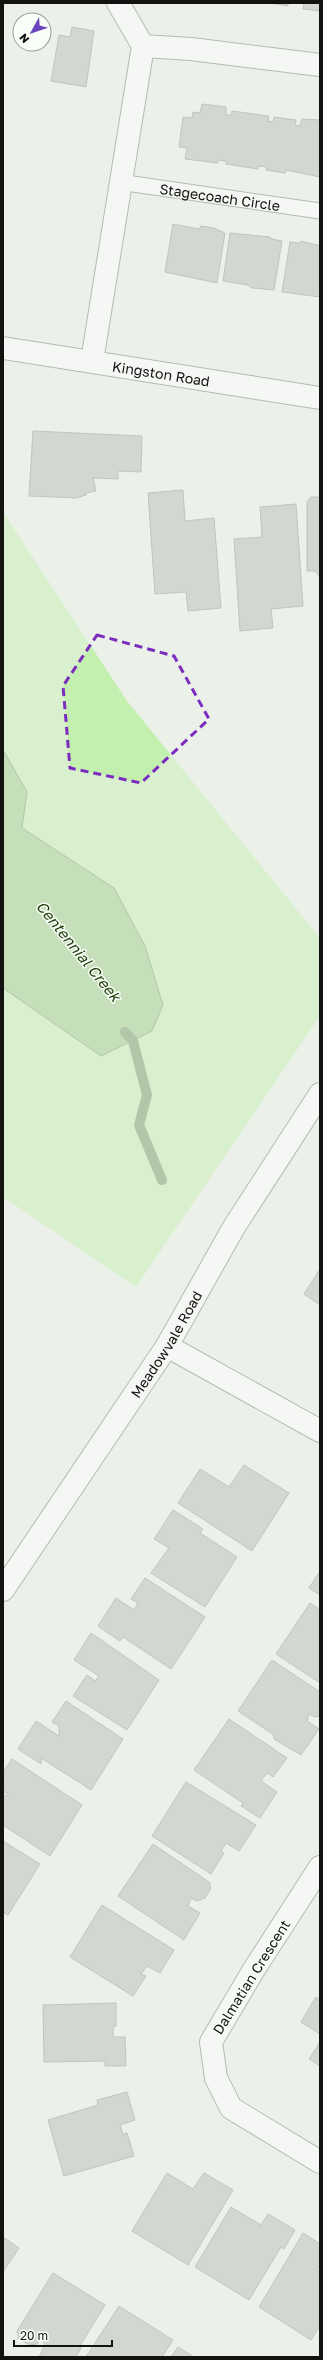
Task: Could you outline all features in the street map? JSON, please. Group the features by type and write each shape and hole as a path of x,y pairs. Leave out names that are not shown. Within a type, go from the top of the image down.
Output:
{"street":[{"path":"92,361 119,182 143,46 118,3"},
{"path":"143,46 191,49 320,65"},
{"name":"Kingston Road","path":"3,348 320,398"},
{"name":"Meadowvale Road","path":"3,1590 167,1346 234,1227 320,1094"},
{"path":"167,1346 320,1431"},
{"name":"Dalmatian Crescent","path":"320,1867 253,1971 211,2042 216,2078 231,2108 320,2162"}],"lane":[{"name":"Stagecoach Circle","path":"119,182 320,211"}],"highlighted area":[{"path":"97,635 174,656 209,719 141,783 70,768 63,686"}],"shaded area":[{"path":"3,505 5,515 127,701 320,938 320,1016 136,1287 3,1197"}],"water":[{"name":"Centennial Creek","path":"3,750 27,792 22,828 114,888 145,946 163,1005 152,1031 101,1056 3,988"}],"building":[{"path":"269,3 288,3 288,6"},
{"path":"304,3 320,3 320,11 303,9"},
{"path":"72,27 94,31 86,87 51,81 59,35 70,37"},
{"path":"202,104 226,107 226,115 231,115 232,111 269,116 268,121 273,122 274,117 296,120 295,125 300,126 302,119 320,120 320,177 286,170 285,173 266,170 267,167 258,166 258,169 226,164 226,161 218,160 218,163 185,159 187,148 179,147 183,117 192,118 193,112 200,113"},
{"path":"173,224 199,229 201,226 214,228 225,233 217,283 165,272"},
{"path":"230,233 270,237 272,239 282,241 274,290 252,288 248,285 223,281"},
{"path":"301,241 320,246 320,297 282,292 290,242 299,243"},
{"path":"33,431 142,436 141,472 118,471 118,479 93,478 96,491 86,493 86,495 76,498 29,496"},
{"path":"183,490 185,521 214,518 221,608 188,611 186,592 155,594 148,493"},
{"path":"311,497 320,497 320,577 315,571 307,571 307,502"},
{"path":"296,504 303,606 271,609 273,628 240,631 234,539 262,537 260,507"},
{"path":"320,1269 320,1305 304,1294"},
{"path":"244,1465 289,1493 252,1551 178,1503 200,1469 229,1487"},
{"path":"173,1510 203,1529 200,1533 237,1557 205,1607 151,1573 169,1548 154,1539"},
{"path":"320,1571 320,1595 309,1588"},
{"path":"145,1578 205,1617 171,1669 123,1637 120,1641 98,1626 116,1598 134,1610 138,1603 131,1599"},
{"path":"310,1603 320,1610 320,1683 276,1654"},
{"path":"91,1633 159,1680 127,1730 73,1696 87,1675 95,1681 99,1676 74,1660"},
{"path":"272,1660 320,1692 320,1716 315,1717 309,1714 307,1721 319,1729 301,1755 274,1739 274,1735 238,1711"},
{"path":"66,1701 123,1739 91,1790 41,1758 41,1764 18,1749 36,1721 59,1736 59,1726 52,1722"},
{"path":"229,1719 287,1758 273,1777 267,1773 261,1781 277,1792 260,1818 241,1806 243,1803 194,1770"},
{"path":"12,1759 82,1805 50,1856 3,1825 3,1796 9,1795 3,1791 3,1772"},
{"path":"186,1782 256,1825 239,1851 226,1843 221,1851 224,1853 211,1874 152,1836"},
{"path":"3,1841 40,1864 8,1915 3,1912"},
{"path":"153,1844 209,1882 211,1888 205,1898 197,1901 191,1898 188,1906 200,1913 184,1940 118,1896"},
{"path":"102,1905 174,1950 160,1973 147,1966 141,1974 146,1976 133,1996 70,1957"},
{"path":"316,1997 320,2000 320,2034 301,2022"},
{"path":"116,2003 116,2026 113,2027 113,2037 125,2037 126,2066 105,2066 105,2061 44,2062 43,2005"},
{"path":"320,2042 320,2066 309,2059"},
{"path":"127,2092 135,2120 120,2125 123,2134 127,2133 134,2156 64,2176 48,2120 98,2105 97,2100"},
{"path":"167,2173 193,2189 204,2173 233,2190 188,2265 132,2231"},
{"path":"231,2207 261,2225 268,2214 295,2230 284,2249 281,2247 249,2300 195,2267"},
{"path":"303,2233 320,2244 320,2264 317,2270 320,2272 320,2326 311,2340 259,2307"},
{"path":"3,2237 19,2248 3,2272"},
{"path":"53,2273 105,2305 81,2344 80,2350 76,2357 39,2357 45,2344 40,2339 37,2344 30,2345 19,2339 17,2331"},
{"path":"119,2306 173,2340 162,2357 86,2357"},
{"path":"178,2347 194,2357 171,2357"}],"waterway":[{"path":"125,1032 133,1041 147,1095 139,1125 162,1180"}]}
